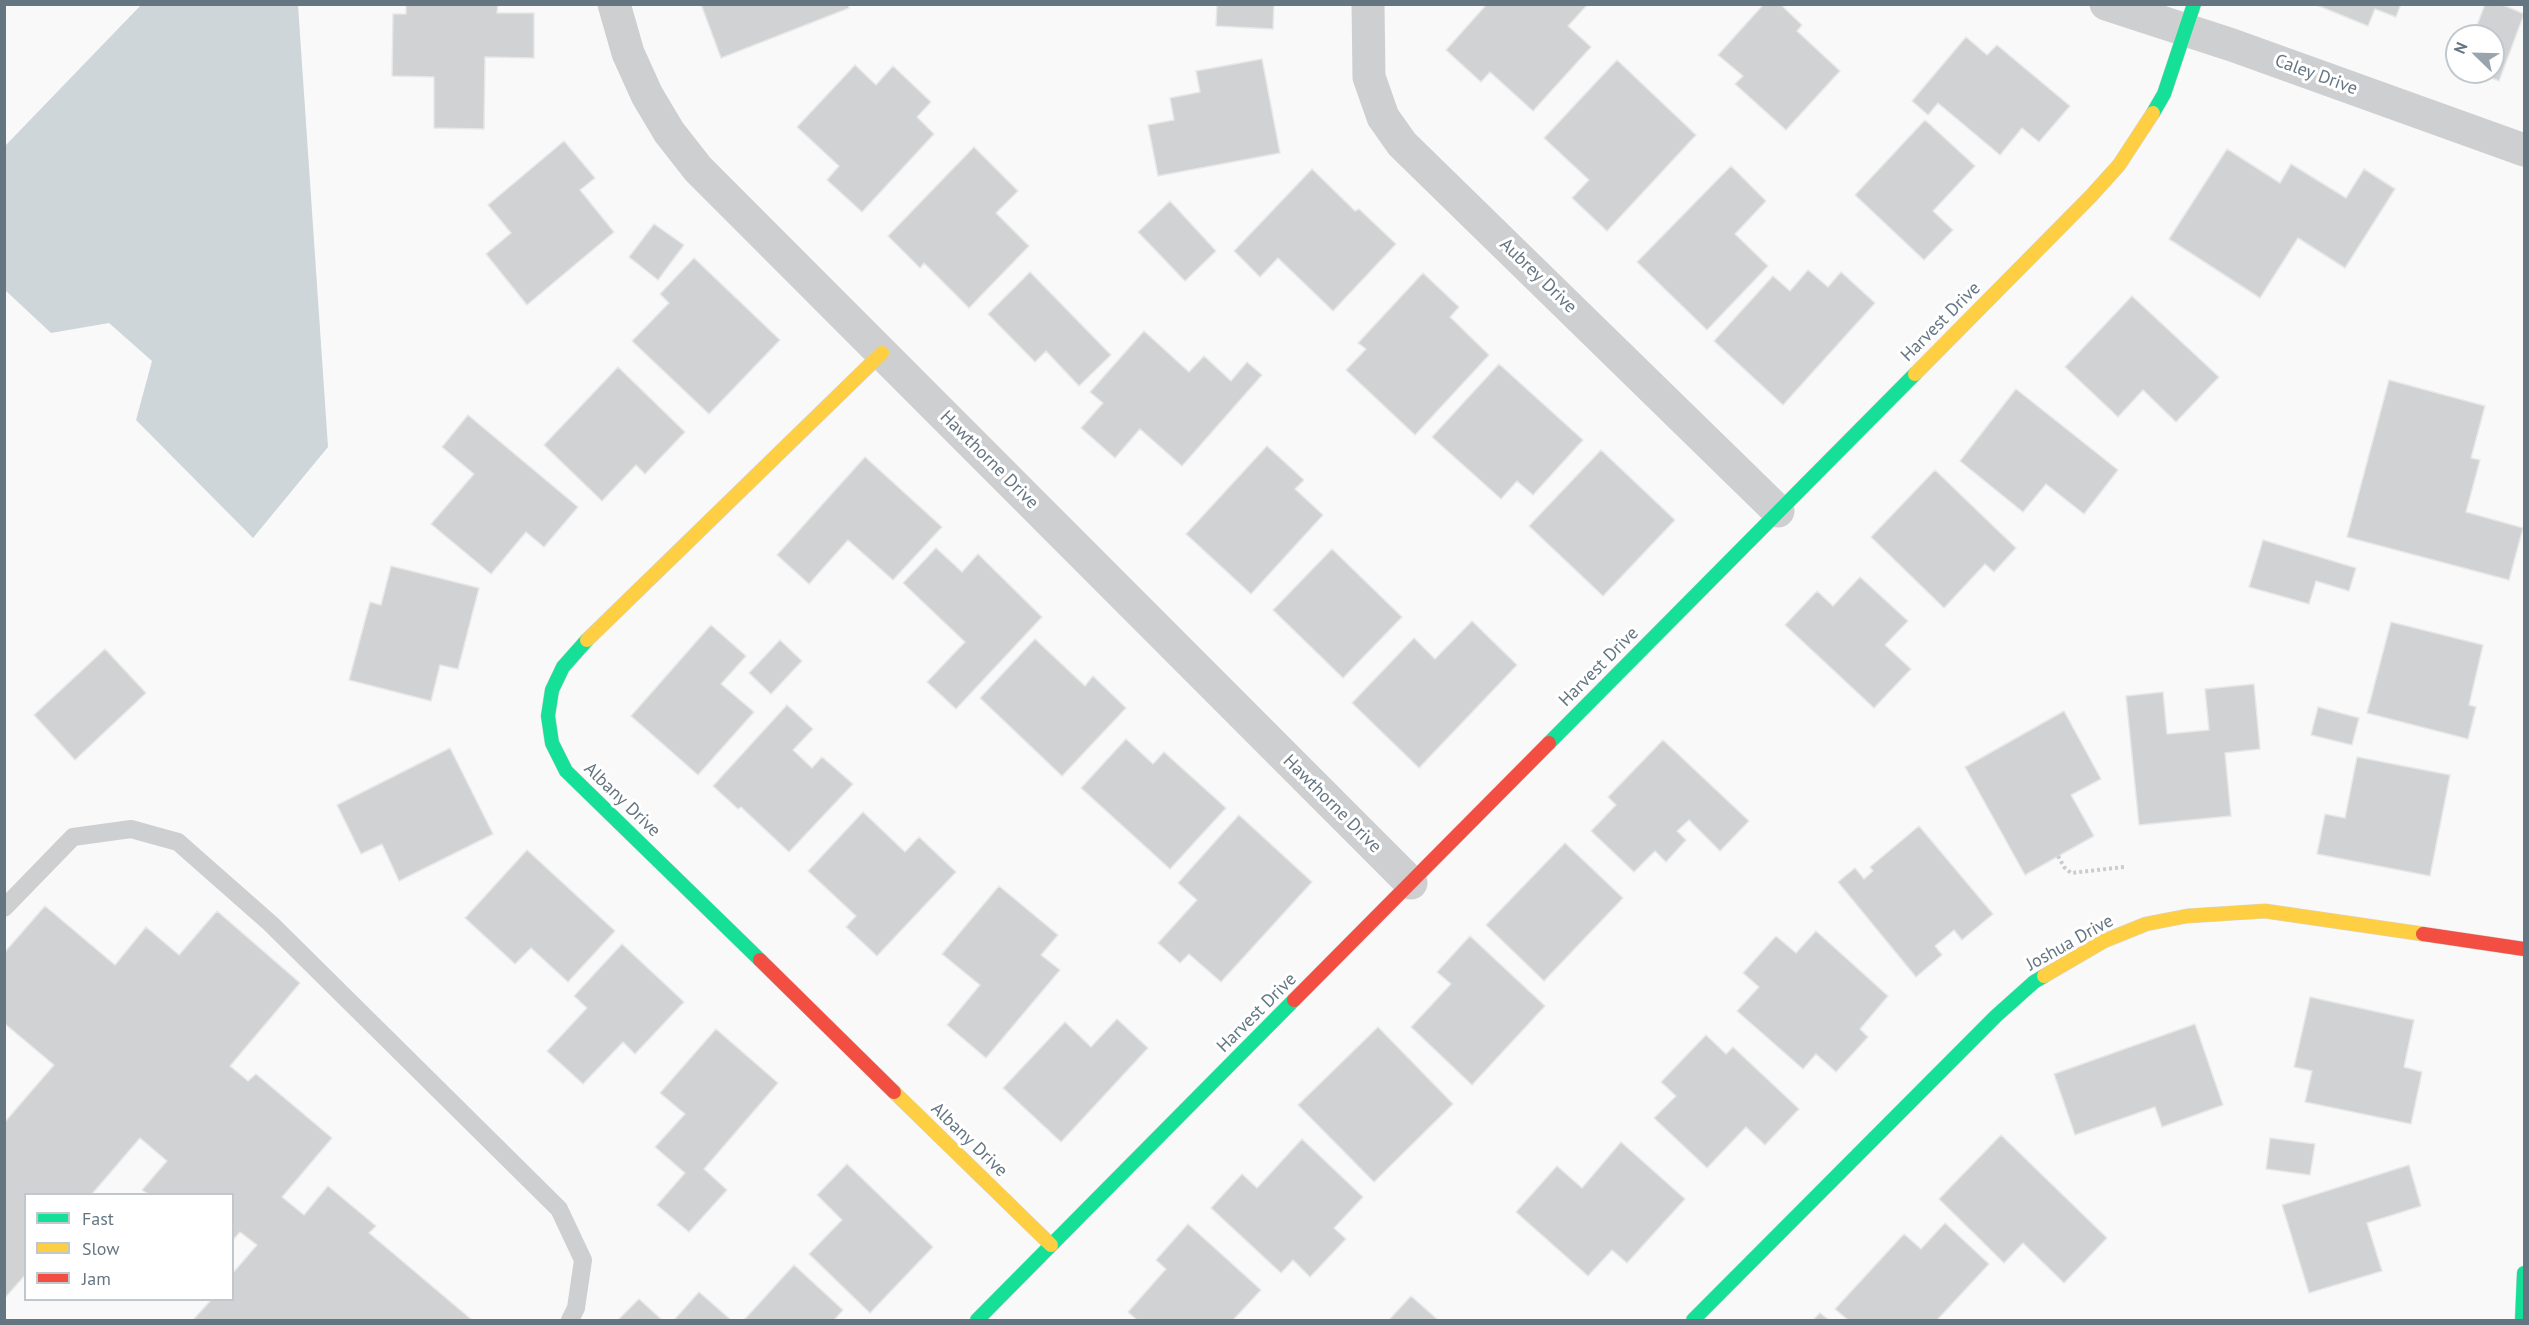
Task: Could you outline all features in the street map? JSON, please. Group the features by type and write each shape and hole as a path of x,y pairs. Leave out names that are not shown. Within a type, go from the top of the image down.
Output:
{"street":[{"name":"Hawthorne Drive","path":"614,4 628,53 647,94 669,132 698,168 1411,883"},
{"name":"Aubrey Drive","path":"1368,4 1369,77 1383,117 1402,144 1778,511"},
{"name":"Caley Drive","path":"2106,4 2190,17 2524,150"},
{"name":"Harvest Drive","path":"977,1320 2091,196 2119,165 2143,131 2164,93 2190,17"},
{"name":"Albany Drive","path":"882,352 574,653 563,667 552,690 548,716 552,743 566,771 1051,1245"},
{"name":"Joshua Drive","path":"1693,1320 1995,1016 2034,982 2104,941 2146,924 2187,916 2265,911 2524,949"},
{"path":"2522,1320 2524,1274"}],"lane":[{"path":"4,908 73,837 131,829 178,842 271,924 559,1209 583,1260 576,1308 570,1320"}],"path":[{"path":"2058,856 2064,867 2071,873 2124,867"}],"shaded area":[{"path":"141,5 298,5 328,447 253,538 136,420 152,361 109,323 51,333 5,290 5,146"}],"building":[{"path":"406,4 498,4 497,13 534,13 534,58 485,57 484,129 434,128 434,77 392,76 393,14 406,14"},
{"path":"701,4 848,4 849,8 721,58"},
{"path":"1217,4 1274,4 1273,29 1216,26"},
{"path":"1487,4 1588,4 1568,26 1591,47 1533,111 1490,72 1481,82 1446,50"},
{"path":"1764,4 1780,4 1802,25 1797,31 1840,71 1786,130 1735,84 1743,76 1718,55"},
{"path":"2314,4 2401,4 2396,17 2375,9 2368,26"},
{"path":"2485,4 2501,4 2524,14 2505,65 2505,24 2478,24"},
{"path":"1966,37 1987,55 1997,45 2070,106 2039,142 2022,128 2000,155 1938,103 1928,115 1912,101"},
{"path":"1262,59 1280,153 1158,176 1148,125 1174,120 1170,98 1200,92 1196,71"},
{"path":"1617,60 1696,135 1607,231 1572,198 1589,180 1544,138"},
{"path":"855,65 876,85 893,66 931,102 917,117 934,134 862,212 827,180 839,166 797,127"},
{"path":"1925,120 1975,166 1933,211 1953,230 1924,260 1855,195"},
{"path":"564,141 595,178 580,190 614,232 527,305 486,254 511,233 488,205"},
{"path":"974,147 1018,191 996,213 1029,246 969,308 924,263 920,268 888,236"},
{"path":"2227,149 2280,183 2291,164 2346,198 2364,169 2395,189 2345,268 2298,238 2260,298 2169,239"},
{"path":"1731,166 1766,201 1735,234 1768,266 1707,330 1637,262"},
{"path":"1312,169 1355,211 1359,209 1396,244 1333,311 1278,258 1260,277 1234,251"},
{"path":"1170,201 1216,251 1185,281 1138,232"},
{"path":"654,224 684,245 658,280 629,257"},
{"path":"694,258 780,340 709,414 632,341 669,303 660,294"},
{"path":"1808,270 1828,287 1841,272 1875,303 1783,405 1714,341 1773,276 1790,291"},
{"path":"1030,272 1111,355 1079,386 1046,351 1035,362 988,314"},
{"path":"1423,273 1459,307 1450,317 1489,355 1415,435 1346,370 1366,349 1358,343"},
{"path":"2132,296 2219,377 2176,422 2143,390 2118,417 2065,367"},
{"path":"1144,331 1189,372 1204,356 1231,381 1247,362 1262,375 1182,466 1140,429 1115,458 1081,428 1103,403 1090,392"},
{"path":"1499,364 1583,440 1533,495 1517,481 1501,499 1432,437"},
{"path":"618,367 685,432 645,474 636,465 602,501 544,445"},
{"path":"2389,380 2485,406 2471,458 2480,460 2466,512 2523,528 2509,580 2347,537"},
{"path":"2016,389 2118,470 2084,514 2046,484 2023,512 1960,461"},
{"path":"468,415 578,507 544,547 526,532 491,574 431,524 474,474 442,447"},
{"path":"1267,446 1304,480 1295,489 1323,515 1251,594 1186,534"},
{"path":"1601,450 1675,520 1603,596 1529,526"},
{"path":"865,457 942,527 893,580 848,540 809,584 777,555"},
{"path":"1935,470 2016,548 1994,572 1985,564 1944,608 1871,537"},
{"path":"2263,540 2356,568 2349,591 2316,581 2309,604 2249,587"},
{"path":"936,548 962,572 978,554 1042,617 956,709 927,682 965,642 903,583"},
{"path":"1332,549 1402,617 1343,678 1273,610"},
{"path":"391,566 479,588 458,669 440,665 431,701 349,680 370,602 381,605"},
{"path":"1860,577 1908,621 1885,645 1911,669 1874,708 1785,625 1817,591 1833,606"},
{"path":"1472,621 1517,665 1419,768 1352,703 1414,638 1435,659"},
{"path":"2391,622 2483,645 2469,705 2476,707 2468,739 2367,713"},
{"path":"711,625 746,656 721,684 754,712 698,775 631,716"},
{"path":"1035,639 1085,686 1093,676 1126,708 1062,776 980,698"},
{"path":"780,640 802,661 771,694 749,673"},
{"path":"105,649 146,693 75,760 34,715"},
{"path":"2254,684 2260,749 2225,753 2231,816 2139,825 2126,696 2163,692 2167,734 2209,730 2205,689"},
{"path":"787,705 813,729 793,750 812,768 822,757 853,784 789,852 741,807 738,809 713,786"},
{"path":"2318,707 2359,718 2352,745 2311,735"},
{"path":"2064,711 2101,779 2071,795 2094,836 2025,875 1965,767"},
{"path":"1126,739 1153,764 1164,752 1226,808 1170,869 1081,788"},
{"path":"1663,740 1749,821 1720,851 1689,820 1677,831 1686,840 1666,862 1655,851 1634,872 1591,831 1616,805 1608,797"},
{"path":"450,748 493,834 399,881 382,844 361,854 337,805"},
{"path":"2357,757 2450,775 2430,876 2317,854 2325,814 2345,818"},
{"path":"863,812 905,852 919,837 956,872 877,956 846,927 856,916 808,871"},
{"path":"1239,815 1312,882 1221,982 1189,954 1180,963 1158,943 1197,900 1178,883"},
{"path":"1919,826 1993,914 1962,940 1954,930 1935,946 1942,955 1916,977 1838,882 1855,868 1864,879 1873,871 1870,867"},
{"path":"1565,843 1623,898 1544,981 1486,925"},
{"path":"527,850 615,931 568,982 531,948 515,964 465,918"},
{"path":"999,886 1058,935 1041,955 1060,970 986,1058 947,1025 980,985 942,954"},
{"path":"45,906 115,965 146,927 179,955 217,911 300,983 230,1066 248,1081 256,1074 332,1138 282,1197 304,1215 328,1186 376,1226 369,1233 472,1320 193,1320 210,1301 234,1301 234,1272 257,1245 240,1232 234,1239 234,1193 146,1193 142,1190 167,1161 140,1138 93,1193 24,1193 24,1276 4,1299 4,1123 54,1065 4,1023 4,953"},
{"path":"1816,931 1888,996 1860,1029 1868,1037 1836,1072 1816,1054 1803,1069 1737,1011 1759,987 1743,973 1776,936 1796,953"},
{"path":"1470,936 1545,1006 1472,1085 1411,1027 1451,984 1437,972"},
{"path":"622,944 684,1002 635,1054 623,1042 583,1084 547,1051 587,1008 574,996"},
{"path":"2310,997 2414,1020 2404,1067 2422,1072 2411,1124 2305,1102 2312,1071 2294,1067"},
{"path":"1117,1019 1148,1048 1061,1142 1003,1088 1065,1022 1091,1047"},
{"path":"2195,1024 2223,1105 2162,1127 2155,1107 2075,1135 2054,1074"},
{"path":"1378,1027 1453,1104 1374,1182 1298,1105"},
{"path":"716,1029 778,1083 704,1169 727,1190 689,1232 657,1205 685,1173 655,1147 685,1114 660,1093"},
{"path":"1706,1035 1726,1054 1733,1047 1799,1109 1765,1145 1746,1127 1707,1168 1654,1118 1676,1096 1661,1082"},
{"path":"2001,1135 2107,1238 2064,1283 2023,1243 2004,1263 1939,1199"},
{"path":"2270,1138 2315,1144 2310,1175 2266,1169"},
{"path":"1302,1139 1363,1197 1334,1228 1346,1239 1310,1277 1293,1260 1281,1273 1211,1208 1242,1174 1257,1188"},
{"path":"1621,1142 1685,1199 1627,1263 1612,1250 1588,1276 1516,1212 1557,1166 1582,1188"},
{"path":"847,1164 933,1247 870,1313 809,1254 842,1220 817,1195"},
{"path":"2409,1165 2421,1206 2367,1223 2382,1271 2309,1293 2282,1205"},
{"path":"1945,1223 1989,1264 1937,1320 1848,1320 1835,1309 1904,1234 1921,1249"},
{"path":"1188,1224 1261,1290 1233,1320 1137,1320 1128,1312 1166,1269 1156,1260"},
{"path":"794,1265 843,1310 834,1320 744,1320"},
{"path":"699,1292 731,1320 674,1320"},
{"path":"1411,1296 1438,1320 1389,1320"},
{"path":"639,1299 662,1320 618,1320"},
{"path":"1820,1313 1829,1320 1813,1320"}],"traffic: fast":[{"path":"2153,113 2164,94 2194,4"},
{"path":"1549,743 1915,374"},
{"path":"587,640 563,667 552,690 548,716 552,743 566,771 760,960"},
{"path":"1693,1320 1996,1016 2044,976"},
{"path":"977,1320 1294,1000"},
{"path":"2522,1320 2524,1273"}],"traffic: slow":[{"path":"1915,374 2091,196 2119,165 2153,113"},
{"path":"587,640 882,353"},
{"path":"2044,976 2104,941 2146,924 2187,916 2265,911 2423,934"},
{"path":"894,1092 1051,1245"}],"traffic: jam":[{"path":"1294,1000 1549,743"},
{"path":"2423,934 2524,949"},
{"path":"760,960 894,1092"}]}
